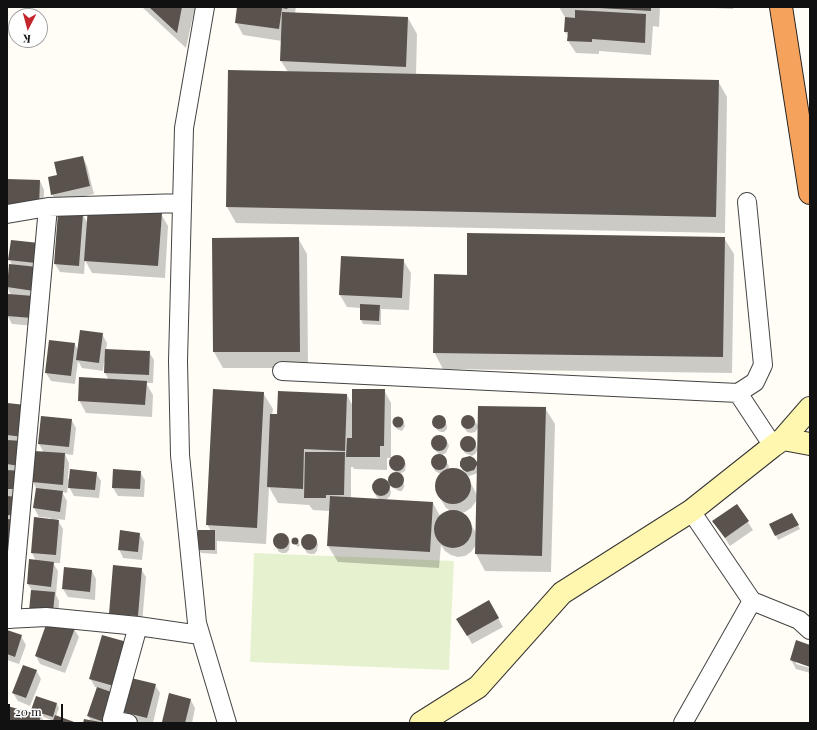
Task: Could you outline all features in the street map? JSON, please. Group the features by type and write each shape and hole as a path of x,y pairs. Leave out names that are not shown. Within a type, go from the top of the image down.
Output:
{"highway":[{"path":"781,7 810,193"}],"street":[{"path":"205,7 184,128 178,360 180,455 197,623 227,723"},
{"path":"282,371 738,393 755,382 763,366 747,202"},
{"path":"7,214 48,207 182,203"},
{"path":"48,207 9,619 46,617 138,626 200,635"},
{"path":"738,393 778,442 810,444"},
{"path":"421,723 478,687 562,593 691,511 778,442 810,408"},
{"path":"691,511 752,601 799,620 810,630"},
{"path":"683,723 752,601"},
{"path":"128,723 112,720 138,626"}],"green space":[{"path":"254,553 454,561 449,670 250,662"}],"building":[{"path":"149,7 182,7 177,33"},
{"path":"237,7 288,7 287,9 282,8 279,29 235,23"},
{"path":"651,7 651,11 599,8"},
{"path":"575,10 646,14 645,43 592,39 592,42 567,41 568,32 564,32 565,17 575,18"},
{"path":"282,12 408,17 406,67 280,61"},
{"path":"228,70 719,80 716,217 226,207"},
{"path":"83,156 90,186 51,195 48,177 57,175 54,162"},
{"path":"7,179 40,180 39,207 7,205"},
{"path":"88,207 162,213 158,266 84,261"},
{"path":"58,213 83,214 79,266 54,264"},
{"path":"467,233 725,237 723,357 433,353 434,274 467,275"},
{"path":"299,237 300,352 213,352 212,238"},
{"path":"11,240 39,243 36,263 8,260"},
{"path":"341,256 404,259 402,298 339,295"},
{"path":"9,264 37,267 34,291 7,287"},
{"path":"8,294 34,296 32,318 7,316"},
{"path":"360,304 380,305 379,321 360,320"},
{"path":"80,330 103,333 99,363 76,360"},
{"path":"49,340 75,343 71,376 45,373"},
{"path":"105,349 150,351 149,375 104,373"},
{"path":"79,377 147,381 145,405 78,401"},
{"path":"213,389 264,392 257,528 206,525"},
{"path":"352,389 385,389 384,446 380,446 380,457 346,457 347,438 352,438"},
{"path":"278,391 347,394 345,451 304,449 303,489 267,487 270,414 277,414"},
{"path":"7,403 26,405 23,437 7,435"},
{"path":"478,406 546,407 542,556 475,554 477,465 474,470 467,472 460,466 460,462 462,458 470,456 477,462"},
{"path":"439,415 444,417 446,422 444,427 439,429 434,427 432,422 434,417"},
{"path":"465,415 471,415 475,419 475,425 471,429 465,429 461,425 461,419"},
{"path":"41,416 72,419 69,447 38,444"},
{"path":"398,416 402,418 404,422 402,426 398,428 394,426 392,422 394,418"},
{"path":"439,435 445,437 447,443 445,449 439,451 433,449 431,443 433,437"},
{"path":"468,436 474,438 476,444 474,450 468,452 462,450 460,444 462,438"},
{"path":"7,440 22,441 19,466 7,464"},
{"path":"34,451 65,453 63,485 32,482"},
{"path":"305,452 345,452 344,495 326,495 326,498 304,498"},
{"path":"439,454 445,456 447,462 445,468 439,470 433,468 431,462 433,456"},
{"path":"397,455 403,457 405,463 403,469 397,471 391,469 389,463 391,457"},
{"path":"457,468 466,473 470,479 470,493 466,499 457,504 449,504 440,499 436,493 435,482 440,473 446,469"},
{"path":"70,469 97,472 95,490 68,488"},
{"path":"113,469 141,471 140,489 112,488"},
{"path":"7,470 21,471 20,489 7,489"},
{"path":"396,472 403,477 404,480 399,487 396,488 389,483 388,480 393,473"},
{"path":"381,478 387,481 390,487 387,493 381,496 375,493 372,487 375,481"},
{"path":"36,488 63,491 60,512 33,508"},
{"path":"7,496 19,497 18,516 7,515"},
{"path":"330,496 433,502 430,552 327,546"},
{"path":"737,504 749,521 725,538 712,521"},
{"path":"449,510 457,510 467,515 471,522 471,536 467,543 457,548 449,548 439,543 437,540 434,533 434,525 439,515 442,513"},
{"path":"792,513 799,525 775,536 769,524"},
{"path":"34,517 59,520 56,555 31,553"},
{"path":"7,519 18,520 16,539 7,538"},
{"path":"120,530 140,533 138,552 118,550"},
{"path":"198,530 215,530 215,550 198,550"},
{"path":"278,533 284,533 289,538 287,547 284,549 278,549 273,544 273,538"},
{"path":"306,534 312,534 317,539 315,548 312,550 306,550 301,545 301,539"},
{"path":"295,538 298,541 295,544 292,541"},
{"path":"29,559 54,562 51,587 27,584"},
{"path":"113,565 142,568 138,616 109,614"},
{"path":"64,567 92,570 90,592 62,589"},
{"path":"31,590 55,592 53,612 29,611"},
{"path":"489,600 499,618 467,636 456,619"},
{"path":"48,619 75,628 61,666 35,656"},
{"path":"7,630 22,635 15,657 7,654"},
{"path":"102,635 127,642 114,686 89,679"},
{"path":"796,640 810,645 810,667 790,660"},
{"path":"23,665 37,670 26,698 12,693"},
{"path":"127,677 156,684 147,718 119,711"},
{"path":"97,687 114,693 104,722 87,716"},
{"path":"169,693 191,699 185,723 162,722"},
{"path":"36,696 57,703 53,717 31,710"},
{"path":"7,706 41,715 39,723 7,723"},
{"path":"55,715 77,723 52,723"},
{"path":"84,719 100,722 83,723"}]}
